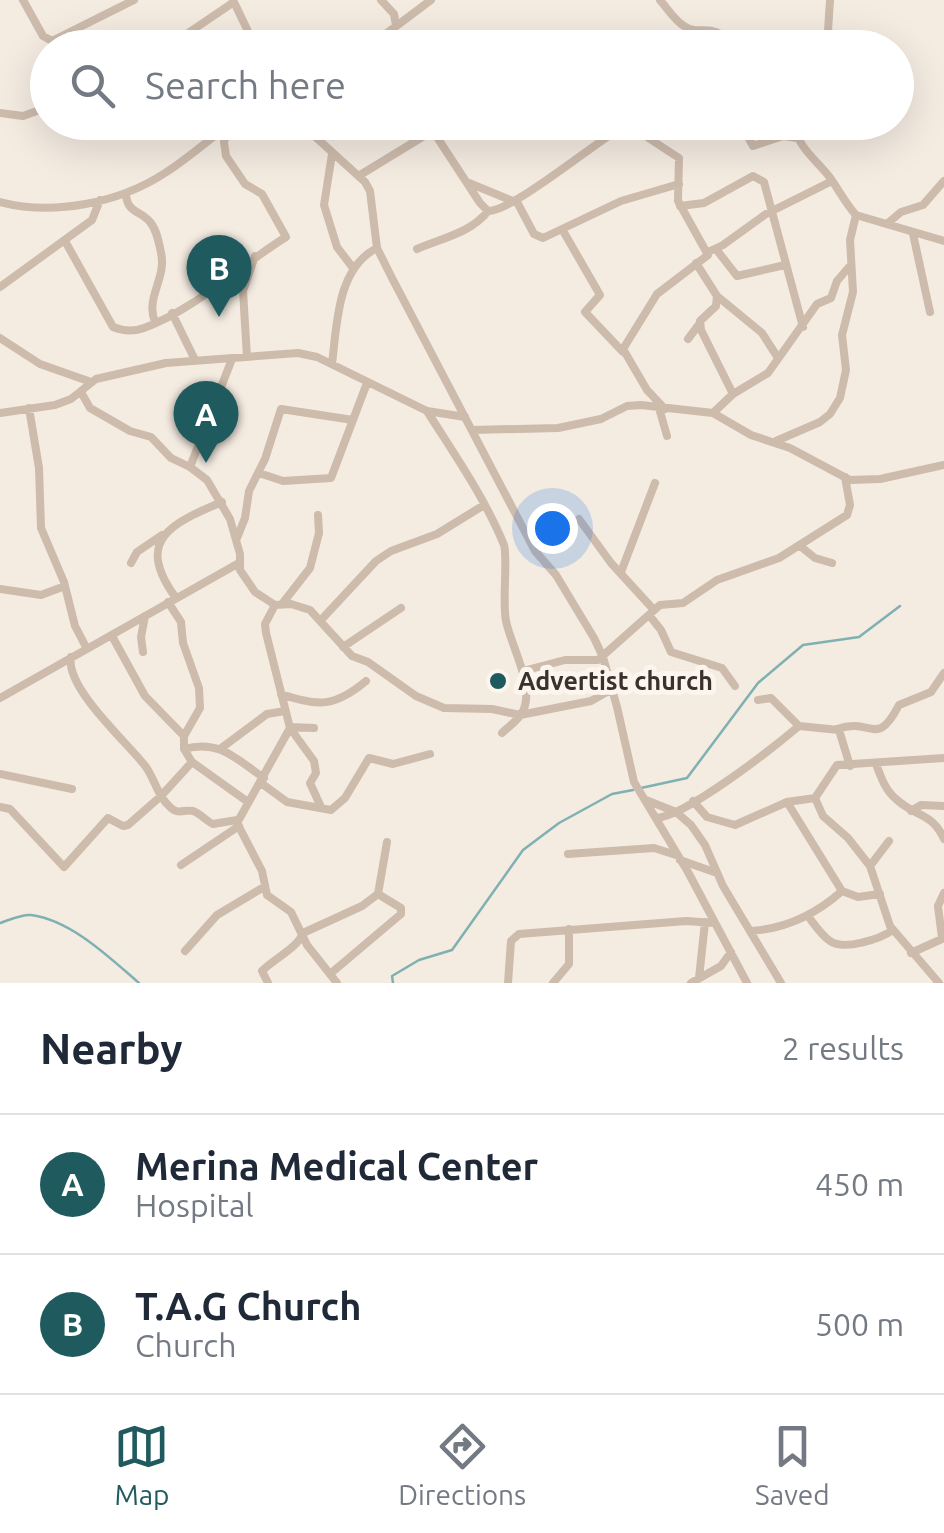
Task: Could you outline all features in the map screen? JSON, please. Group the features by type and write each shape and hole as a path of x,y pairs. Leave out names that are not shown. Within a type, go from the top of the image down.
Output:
{"street":[{"path":"23,0 40,30"},
{"path":"74,30 134,0"},
{"path":"381,0 394,14 396,26"},
{"path":"391,30 431,0"},
{"path":"660,0 687,28 716,30"},
{"path":"828,30 830,0"},
{"path":"192,30 233,1 247,30"},
{"path":"0,113 30,113"},
{"path":"0,202 66,207 126,194 168,171 210,140"},
{"path":"64,241 113,327 133,330 172,313 286,237 262,194 244,184 226,156 225,140"},
{"path":"318,140 360,175 370,191 377,248 535,551 556,575 603,657 629,769 639,793 747,983"},
{"path":"360,175 420,140"},
{"path":"439,140 488,211"},
{"path":"417,249 457,234 488,211 501,210 516,202 603,140"},
{"path":"652,140 679,158 680,206 737,276 785,266"},
{"path":"750,140 754,146 771,140"},
{"path":"798,140 856,215 942,240"},
{"path":"332,154 324,205 337,247 354,268"},
{"path":"680,206 704,203 753,176 767,186 803,327"},
{"path":"465,180 483,192 516,202 537,237 621,200 679,184"},
{"path":"623,352 625,342 657,294 712,250 772,210 832,181"},
{"path":"888,223 902,212 923,205 944,182"},
{"path":"126,194 132,210 151,224 162,255 152,304 155,322"},
{"path":"0,287 92,220 100,200"},
{"path":"774,442 820,422 836,407 846,370 842,335 853,292 850,240 856,215"},
{"path":"562,229 600,292 586,312 623,352 662,408 667,436"},
{"path":"913,234 930,312"},
{"path":"332,364 339,312 354,268 363,256 377,248"},
{"path":"246,357 243,291 255,256"},
{"path":"696,263 717,296 762,333 778,358"},
{"path":"713,413 733,394 768,373 817,304 831,298 837,281 850,265"},
{"path":"688,339 716,306 717,296"},
{"path":"172,313 195,360"},
{"path":"700,323 733,394"},
{"path":"0,338 40,364 91,382"},
{"path":"0,413 56,405 91,382 166,363 303,353 428,410 465,417"},
{"path":"190,467 232,358"},
{"path":"259,473 284,481 330,478 367,383"},
{"path":"80,392 90,408 130,431 146,433 171,458 207,480 222,502 236,538 239,563 250,586 279,604 302,607 320,620 352,656 368,662 429,702 457,710 520,715 591,701 612,689"},
{"path":"472,430 558,428 602,419 627,406 662,408 713,413 845,478 880,479 944,465"},
{"path":"29,408 40,477 41,528 86,647"},
{"path":"236,538 245,518 248,491 259,473 282,408 354,420"},
{"path":"428,410 506,552 504,608 509,635 523,671 525,698 520,715 502,733"},
{"path":"523,671 565,660 594,661 603,657 664,603 684,603 716,580 755,569 800,546 850,511 845,478"},
{"path":"621,572 655,483"},
{"path":"131,562 137,552 190,514 222,502"},
{"path":"320,620 376,560 437,534 484,506"},
{"path":"318,514 310,568 265,624 284,711 290,727 314,761 316,773 310,783 321,807"},
{"path":"578,519 651,613 671,652 722,668 736,686"},
{"path":"162,535 158,568 181,622 182,643 198,688 200,708 184,736 184,749 192,762 248,802"},
{"path":"800,546 814,558 832,563"},
{"path":"0,698 239,563"},
{"path":"0,589 41,594 65,586"},
{"path":"343,647 401,608"},
{"path":"143,652 145,616"},
{"path":"128,626 141,636"},
{"path":"112,636 145,696 184,736"},
{"path":"71,657 70,668 98,712 148,770 174,811 194,812 213,824 238,823"},
{"path":"758,700 771,698 799,726 886,728 899,705 931,692 944,673"},
{"path":"281,694 298,701 332,702 343,700 366,681"},
{"path":"220,750 253,722 284,711"},
{"path":"656,818 676,812 762,757 799,726"},
{"path":"290,727 314,728"},
{"path":"181,865 238,823 290,727"},
{"path":"837,729 850,766"},
{"path":"184,749 210,745 288,802 332,810 339,806 369,758 394,764 430,754"},
{"path":"693,801 706,817 730,826 754,819 786,802 815,798 835,768 944,760"},
{"path":"0,807 10,809 64,867 108,818 128,825 162,796 192,762"},
{"path":"876,764 891,796 938,825 944,839"},
{"path":"0,774 72,790"},
{"path":"815,798 822,816 848,838 870,866 894,930 939,983"},
{"path":"646,800 676,812 705,845 781,983"},
{"path":"786,802 842,892 858,898 880,894"},
{"path":"911,811 922,806 944,806"},
{"path":"238,823 260,866 270,898 291,912 307,945 337,983"},
{"path":"870,866 890,840"},
{"path":"268,983 262,971 301,940 303,933 362,906 378,894 388,842"},
{"path":"568,854 654,848 717,873"},
{"path":"184,951 218,915 264,888"},
{"path":"750,931 775,930 808,916 842,892"},
{"path":"911,953 943,938 938,906 944,893"},
{"path":"330,974 402,914 401,908 378,894"},
{"path":"808,916 830,942 840,945 871,942 894,930"},
{"path":"695,980 705,922"},
{"path":"508,983 509,952 514,937 569,930 716,923"},
{"path":"553,983 570,964 569,930"},
{"path":"695,980 720,966 730,952"}],"waterway":[{"path":"641,788 687,778 758,683 803,645 859,637 900,606"},
{"path":"393,983 392,976 419,960 452,950 523,850 559,823 612,794 633,790"},
{"path":"0,923 31,915 61,924 89,941 139,983"}],"place":[{"name":"T.A.G Church","path":"219,317"},
{"name":"Merina Medical Center","path":"206,463"},
{"name":"Advertist church","path":"498,681"}]}
